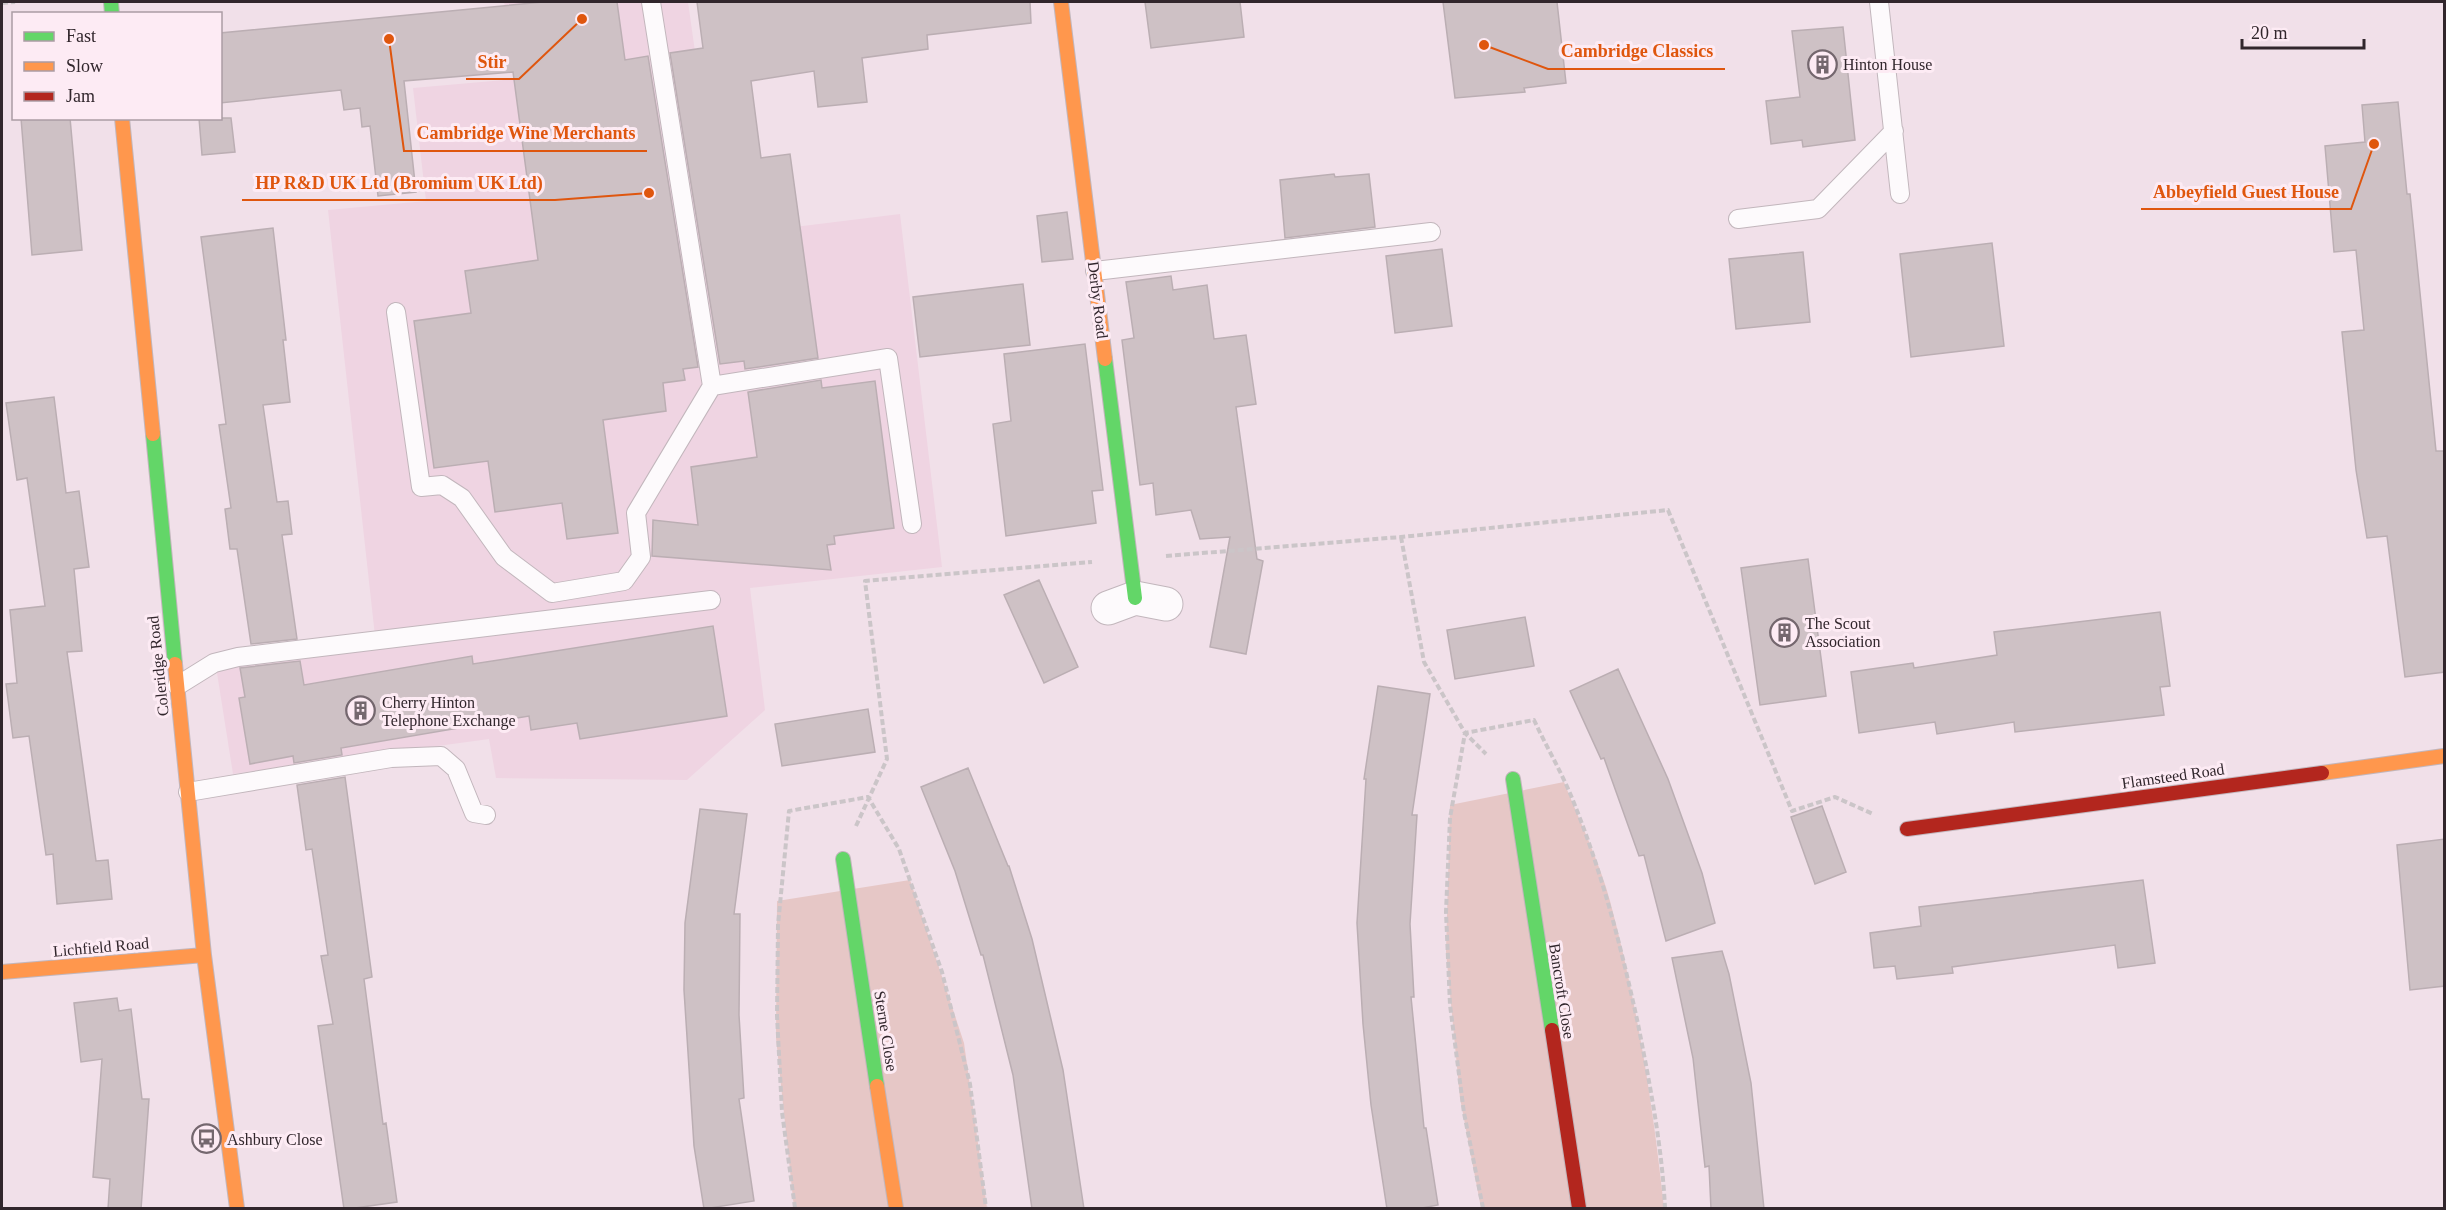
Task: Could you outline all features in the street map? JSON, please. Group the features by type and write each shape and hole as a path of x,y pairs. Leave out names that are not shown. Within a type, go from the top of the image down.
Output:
{"street":[{"name":"Derby Road","path":"1061,2 1136,603"},
{"name":"Coleridge Road","path":"122,120 204,955 237,1209"},
{"name":"Flamsteed Road","path":"1907,829 2445,756"},
{"name":"Bancroft Close","path":"1513,779 1579,1209"},
{"name":"Sterne Close","path":"843,859 896,1209"},
{"name":"Lichfield Road","path":"2,972 204,955"}],"lane":[{"path":"396,312 421,487 442,485 462,498 504,557 552,593 624,581 641,557 636,513 712,386 651,2"},
{"path":"1880,2 1900,194"},
{"path":"1738,219 1818,209 1894,131"},
{"path":"1095,271 1431,232"},
{"path":"712,386 888,358 912,524"},
{"path":"177,686 214,663 238,657 711,600"},
{"path":"188,792 391,758 441,756 456,769 474,813 486,814"}],"path":[{"path":"2,3 15,2"},
{"path":"868,797 887,759 866,581 1401,537 1668,510 1792,811 1835,798 1907,829"},
{"path":"1401,537 1424,662 1465,733"}],"shaded area":[{"path":"504,2 688,2 721,236 900,214 942,567 750,588 765,710 687,780 496,778 489,739 233,774 214,654 375,636 328,210 426,201 413,88 516,79"},
{"path":"1564,782 1601,872 1620,939 1643,1054 1664,1208 1481,1208 1460,1098 1446,952 1450,805"},
{"path":"910,880 964,1043 987,1208 794,1208 776,1038 777,901"}],"building":[{"path":"543,2 617,2 625,60 648,56 698,367 683,369 685,380 663,383 666,411 603,420 618,533 567,539 562,503 495,512 488,461 434,468 414,321 471,313 465,271 538,260 513,72 404,81 416,192 378,196 370,126 362,127 360,108 344,110 341,90 222,103 222,33"},
{"path":"697,2 1030,2 1031,23 927,35 928,49 862,58 867,102 818,107 814,71 751,81 761,158 790,154 818,358 745,369 744,361 720,364 670,53 703,48"},
{"path":"1145,2 1240,2 1244,37 1151,48"},
{"path":"1443,2 1557,2 1566,83 1524,88 1525,92 1455,98"},
{"name":"Hinton House","path":"1843,27 1855,140 1803,147 1802,140 1771,144 1766,101 1800,97 1792,31"},
{"path":"2398,102 2407,194 2410,194 2436,451 2445,451 2445,672 2405,677 2387,536 2367,538 2356,470 2342,332 2364,330 2356,250 2334,252 2325,146 2365,142 2362,105"},
{"path":"231,118 235,152 202,155 199,120"},
{"path":"21,120 70,120 82,250 32,255"},
{"path":"1334,174 1335,177 1369,174 1375,227 1285,238 1280,180"},
{"path":"1067,212 1073,259 1042,262 1037,216"},
{"path":"273,228 286,340 283,340 290,402 263,405 277,502 288,501 292,534 282,535 297,639 251,644 237,549 230,549 225,509 231,508 219,425 226,424 201,237"},
{"path":"1992,243 2004,346 1911,357 1900,254"},
{"path":"1442,249 1452,326 1395,333 1386,256"},
{"path":"1803,252 1810,322 1736,329 1729,259"},
{"path":"1171,276 1173,290 1207,285 1214,339 1246,335 1256,404 1236,407 1257,559 1263,561 1246,654 1210,647 1230,537 1200,539 1191,510 1156,515 1153,483 1140,485 1122,340 1134,338 1126,282"},
{"path":"1023,284 1030,345 920,357 913,297"},
{"path":"1085,344 1103,490 1092,491 1096,523 1006,536 993,424 1011,421 1004,354"},
{"path":"821,380 822,388 875,381 894,528 834,536 835,544 827,545 831,570 652,556 653,520 698,525 691,467 757,457 748,392"},
{"path":"54,397 66,493 79,491 89,567 74,569 82,651 67,652 96,861 108,860 112,899 57,904 53,854 46,855 29,736 13,738 6,684 17,683 10,610 45,606 27,478 17,480 6,403"},
{"name":"The Scout Association","path":"1808,559 1826,696 1760,705 1741,568"},
{"path":"1039,580 1078,667 1044,683 1004,595"},
{"path":"2160,612 2170,686 2160,687 2164,715 2015,732 2014,722 1937,734 1935,722 1859,733 1851,672 1913,663 1914,668 1997,655 1994,632"},
{"path":"1525,617 1534,666 1455,679 1447,630"},
{"path":"713,626 727,716 580,739 577,723 531,730 529,716 341,748 342,755 294,763 293,756 250,764 239,698 245,697 240,668 300,661 304,685 472,656 473,664"},
{"path":"1618,669 1668,779 1702,873 1715,923 1666,941 1644,855 1639,856 1604,758 1601,759 1570,691"},
{"path":"1378,686 1430,694 1412,815 1417,815 1410,924 1414,997 1411,997 1424,1128 1426,1128 1438,1205 1417,1209 1387,1209 1371,1105 1363,1024 1357,923 1366,779 1364,779"},
{"path":"868,709 875,752 782,766 775,724"},
{"path":"968,768 1009,866 1032,939 1063,1070 1084,1209 1032,1209 1013,1075 983,955 981,955 955,871 921,787"},
{"path":"345,777 372,977 364,979 383,1124 386,1123 397,1202 348,1209 344,1209 318,1026 333,1024 321,956 328,955 312,849 306,850 297,785"},
{"path":"1822,806 1846,872 1815,884 1791,817"},
{"path":"700,809 747,814 734,914 740,914 739,1015 744,1098 739,1099 754,1201 704,1209 694,1146 684,990 685,923"},
{"path":"2445,839 2445,986 2410,990 2397,845"},
{"path":"2143,880 2155,963 2118,968 2115,945 1952,967 1953,973 1897,979 1895,966 1874,968 1870,933 1921,926 1919,907"},
{"path":"1722,951 1729,974 1751,1083 1764,1209 1711,1209 1709,1166 1705,1167 1693,1058 1672,958"},
{"path":"117,998 119,1011 131,1009 142,1099 149,1099 141,1209 108,1209 110,1179 93,1177 102,1059 81,1062 74,1003"}],"traffic: fast":[{"path":"111,2 112,12"},
{"path":"1105,359 1135,598"},
{"path":"153,434 175,664"},
{"path":"1513,779 1552,1030"},
{"path":"843,859 877,1086"}],"traffic: slow":[{"path":"1061,2 1105,359"},
{"path":"122,120 153,434"},
{"path":"175,664 204,955 237,1208"},
{"path":"2322,773 2444,756"},
{"path":"2,972 204,955"},
{"path":"877,1086 896,1208"}],"traffic: jam":[{"path":"1907,829 2322,773"},
{"path":"1552,1030 1579,1208"}],"place":[{"name":"Stir","path":"582,19"},
{"name":"Cambridge Wine Merchants","path":"389,39"},
{"name":"Cambridge Classics","path":"1484,45"},
{"name":"Hinton House","path":"1822,64"},
{"name":"Abbeyfield Guest House","path":"2374,144"},
{"name":"HP R&D UK Ltd (Bromium UK Ltd)","path":"649,193"},
{"name":"The Scout Association","path":"1784,632"},
{"name":"Cherry Hinton Telephone Exchange","path":"361,711"},
{"name":"Ashbury Close","path":"206,1139"}]}
